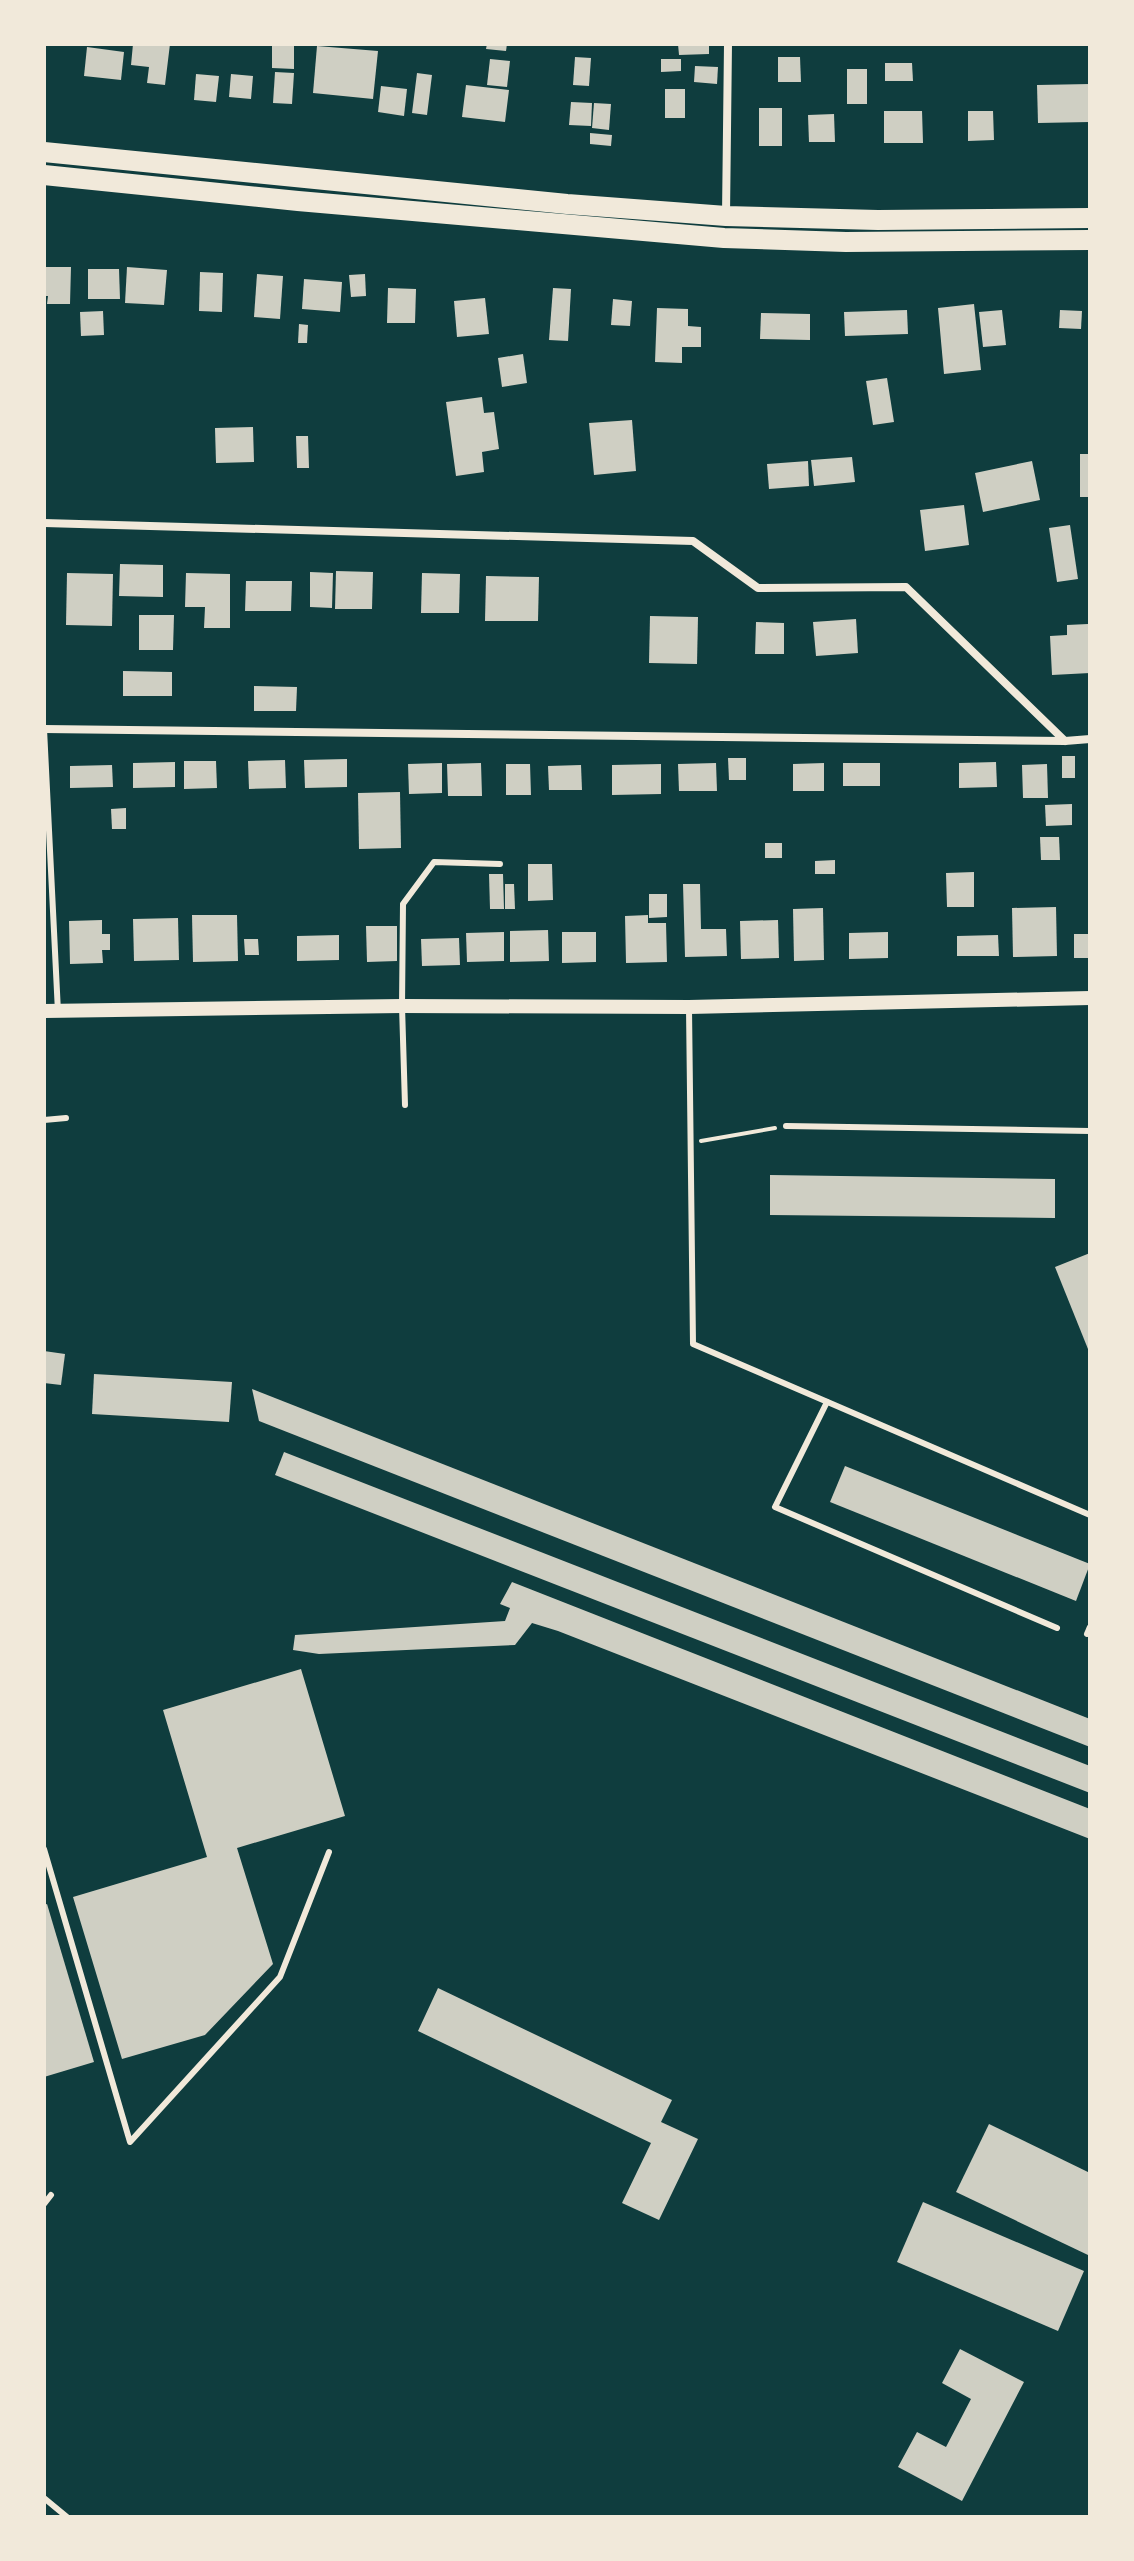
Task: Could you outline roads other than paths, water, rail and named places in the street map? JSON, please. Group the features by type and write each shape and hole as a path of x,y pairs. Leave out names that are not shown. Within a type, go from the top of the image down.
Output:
{"main road":[{"path":"44,152 567,204 726,216 878,220 1090,218"},
{"path":"44,175 298,201 724,238 846,242 1090,240"}],"street":[{"path":"726,216 728,44"},
{"path":"44,523 693,541 758,588 906,587 1065,741"},
{"path":"44,729 1090,739"},
{"path":"51,1012 402,1006 689,1007 1090,998"}],"lane":[{"path":"44,729 51,1012"},
{"path":"405,1105 403,904 434,862 500,864"},
{"path":"689,1007 693,1344 1090,1515"},
{"path":"44,1120 66,1118"},
{"path":"786,1126 1090,1131"},
{"path":"827,1402 775,1507 1057,1628"},
{"path":"44,1849 130,2142 280,1977 329,1852"},
{"path":"44,2204 51,2195"},
{"path":"44,2498 67,2517"}]}
